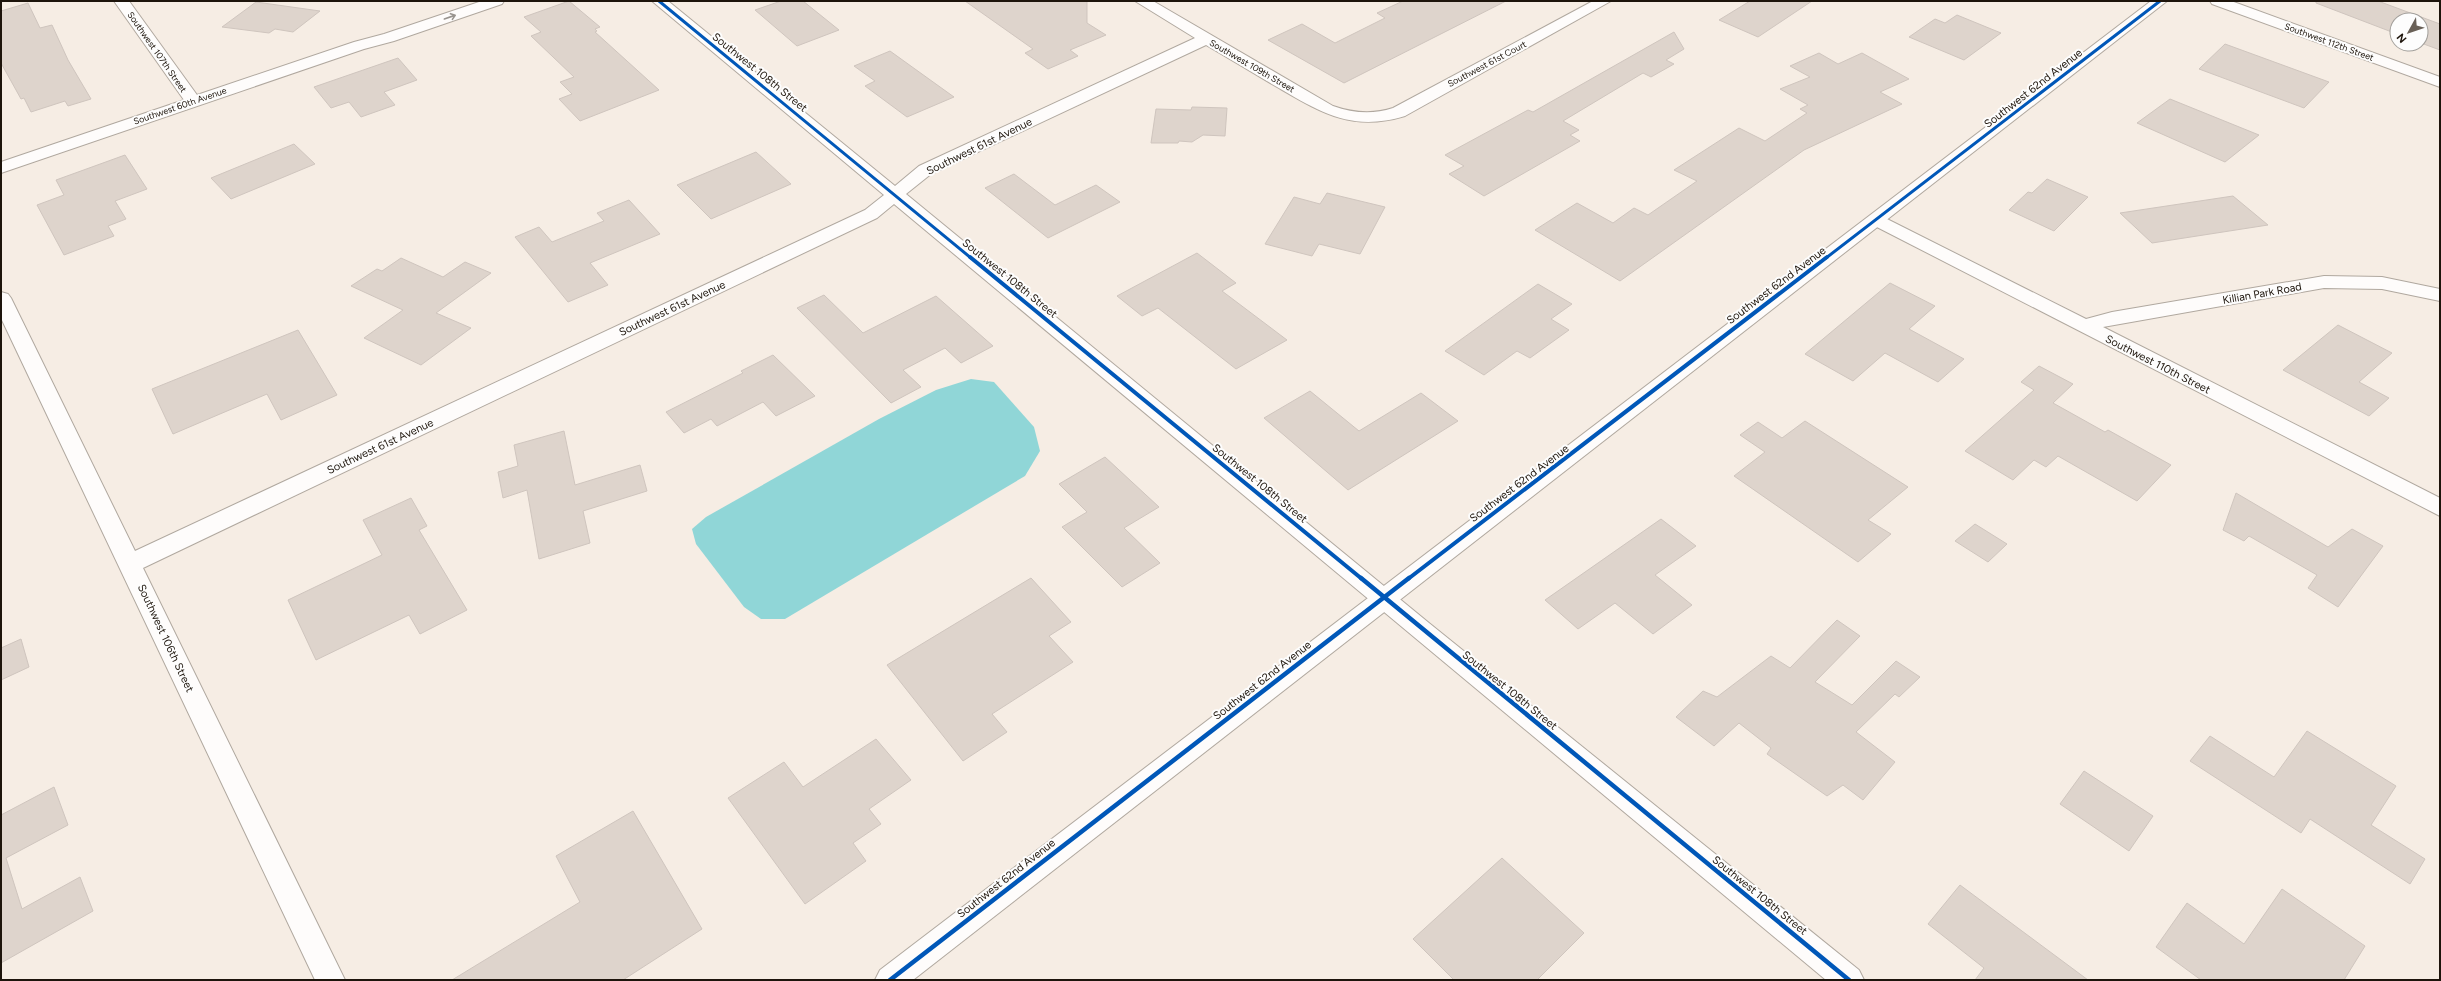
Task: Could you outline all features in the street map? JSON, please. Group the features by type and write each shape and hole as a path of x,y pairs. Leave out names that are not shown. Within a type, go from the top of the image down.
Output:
{"street":[{"name":"Southwest 107th Street","path":"122,1 194,102"},
{"name":"Southwest 60th Avenue","path":"359,45 379,34 457,1"},
{"name":"Southwest 60th Avenue","path":"1,168 359,45 389,38 497,1"},
{"name":"Southwest 108th Street","path":"659,1 1383,598 1850,980"},
{"name":"Southwest 109th Street","path":"1142,1 1328,109 1350,117 1367,119"},
{"name":"Southwest 61st Court","path":"1367,119 1399,112 1604,1"},
{"name":"Southwest 62nd Avenue","path":"890,980 1383,598 1877,220 2160,1"},
{"name":"Southwest 112th Street","path":"2217,1 2440,82"},
{"name":"Southwest 61st Avenue","path":"130,563 871,214 925,170 1206,39"},
{"name":"Southwest 110th Street","path":"1877,220 2440,508"},
{"name":"Killian Park Road","path":"2084,326 2112,318 2324,282 2352,280 2380,281 2440,295"},
{"name":"Southwest 106th Street","path":"1,298 330,980"}],"water":[{"path":"971,379 994,382 1034,427 1040,451 1025,476 785,619 761,619 744,607 696,544 692,529 706,517 879,419 936,390"}],"building":[{"path":"569,1 600,27 595,29 597,31 595,32 659,90 580,121 559,99 572,94 560,82 574,77 531,36 541,32 524,17"},
{"path":"781,1 803,1 839,30 797,46 755,10"},
{"path":"965,1 1087,1 1087,23 1106,35 1070,50 1078,56 1048,69 1025,53 1033,49"},
{"path":"1403,1 1506,1 1344,83 1268,40 1302,24 1335,43 1385,18 1377,13"},
{"path":"1750,1 1812,1 1758,37 1719,20"},
{"path":"2316,1 2378,1 2408,12 2389,12 2389,31 2316,3"},
{"path":"256,2 320,11 293,32 275,29 269,33 222,27"},
{"path":"28,3 40,28 52,25 68,60 91,99 68,106 65,101 31,112 24,98 21,99 1,63 1,11"},
{"path":"1957,15 2001,33 1964,60 1909,37 1935,19 1945,23"},
{"path":"2429,20 2440,24 2440,50 2429,46"},
{"path":"1674,32 1684,49 1666,60 1674,64 1651,77 1643,73 1563,121 1579,130 1570,135 1580,141 1484,196 1449,174 1464,166 1445,155 1528,110 1533,112"},
{"path":"2225,44 2329,82 2304,108 2199,69"},
{"path":"890,51 954,97 907,117 865,86 875,81 854,66"},
{"path":"1819,53 1838,64 1862,53 1909,79 1880,92 1902,104 1804,150 1620,281 1535,230 1577,203 1613,223 1634,208 1648,215 1697,181 1674,170 1739,128 1765,141 1807,113 1800,109 1808,105 1780,89 1810,77 1790,66"},
{"path":"398,58 417,80 384,92 395,105 361,117 349,102 331,108 314,87"},
{"path":"2170,99 2259,135 2225,162 2137,123"},
{"path":"1192,107 1227,108 1225,136 1203,135 1192,142 1179,141 1178,143 1151,143 1156,109 1191,110"},
{"path":"294,144 315,164 231,199 211,178"},
{"path":"756,152 791,184 711,219 677,185"},
{"path":"125,155 147,189 115,201 126,219 108,226 114,236 64,255 37,205 64,195 56,180"},
{"path":"1014,174 1055,205 1096,185 1120,202 1048,238 985,188"},
{"path":"2047,179 2088,197 2054,231 2009,210 2028,192 2032,193"},
{"path":"1327,193 1385,207 1360,254 1319,244 1312,256 1265,244 1294,197 1320,204"},
{"path":"2233,196 2268,225 2152,243 2120,213"},
{"path":"629,200 660,234 590,263 608,285 568,302 515,237 539,227 552,242 604,221 597,213"},
{"path":"1197,253 1236,283 1222,291 1287,340 1236,369 1158,308 1142,316 1117,296"},
{"path":"401,258 443,277 465,262 491,273 436,313 471,328 421,365 364,338 403,310 351,286 377,269 382,271"},
{"path":"1890,283 1935,306 1909,329 1964,359 1938,382 1885,353 1853,381 1805,354"},
{"path":"1538,284 1572,304 1551,319 1569,330 1530,358 1517,351 1484,375 1445,351"},
{"path":"824,295 863,333 936,296 993,346 961,363 945,348 903,370 921,387 891,403 797,308"},
{"path":"2338,325 2392,353 2359,382 2389,398 2369,416 2283,370"},
{"path":"298,330 337,395 281,420 267,394 173,434 152,389"},
{"path":"773,355 815,396 776,416 763,402 717,426 711,419 684,433 666,412 743,373 741,371"},
{"path":"2039,366 2073,384 2053,403 2105,432 2108,430 2171,465 2137,501 2058,456 2046,467 2034,460 2013,480 1965,451 2034,390 2021,382"},
{"path":"1310,391 1359,431 1421,393 1458,421 1348,490 1264,418"},
{"path":"1805,421 1908,487 1868,520 1891,534 1858,562 1734,476 1765,452 1740,435 1758,422 1782,438"},
{"path":"564,431 575,485 640,465 647,491 583,511 590,543 539,559 527,490 503,498 498,472 518,466 514,445"},
{"path":"1105,457 1159,507 1124,528 1160,563 1122,587 1062,527 1087,512 1059,484"},
{"path":"2236,493 2328,547 2352,529 2383,546 2338,607 2308,588 2317,575 2249,536 2244,541 2223,530"},
{"path":"411,498 427,526 419,530 467,610 420,634 409,615 316,660 288,600 382,555 363,520"},
{"path":"1661,519 1696,546 1655,575 1692,605 1653,634 1615,603 1578,629 1545,600"},
{"path":"1975,524 2007,544 1988,562 1955,541"},
{"path":"1031,578 1071,622 1049,636 1073,662 992,714 1007,732 963,761 887,665"},
{"path":"1837,620 1860,636 1815,682 1852,705 1896,661 1920,677 1899,697 1895,694 1856,732 1895,762 1863,800 1843,785 1827,796 1767,754 1771,748 1739,723 1714,746 1676,717 1703,691 1717,697 1771,656 1790,668"},
{"path":"21,639 29,667 1,680 1,648"},
{"path":"2307,731 2396,786 2371,825 2425,859 2410,884 2310,819 2301,833 2190,761 2210,736 2274,777"},
{"path":"876,739 911,780 869,809 881,824 853,843 866,861 805,904 728,798 784,762 803,787"},
{"path":"2084,771 2153,816 2129,851 2060,804"},
{"path":"54,787 68,825 6,858 22,909 80,877 93,911 1,963 1,815"},
{"path":"633,811 702,929 623,980 452,980 580,902 556,856"},
{"path":"1502,858 1584,933 1537,980 1454,980 1413,939"},
{"path":"1960,885 2088,980 1975,980 1984,968 1928,924"},
{"path":"2282,889 2365,946 2344,980 2201,980 2156,947 2187,903 2244,944"}],"cycle path":[{"path":"659,1 1344,564 1421,630 1849,980"},
{"path":"890,980 1383,598 2160,1"}]}
